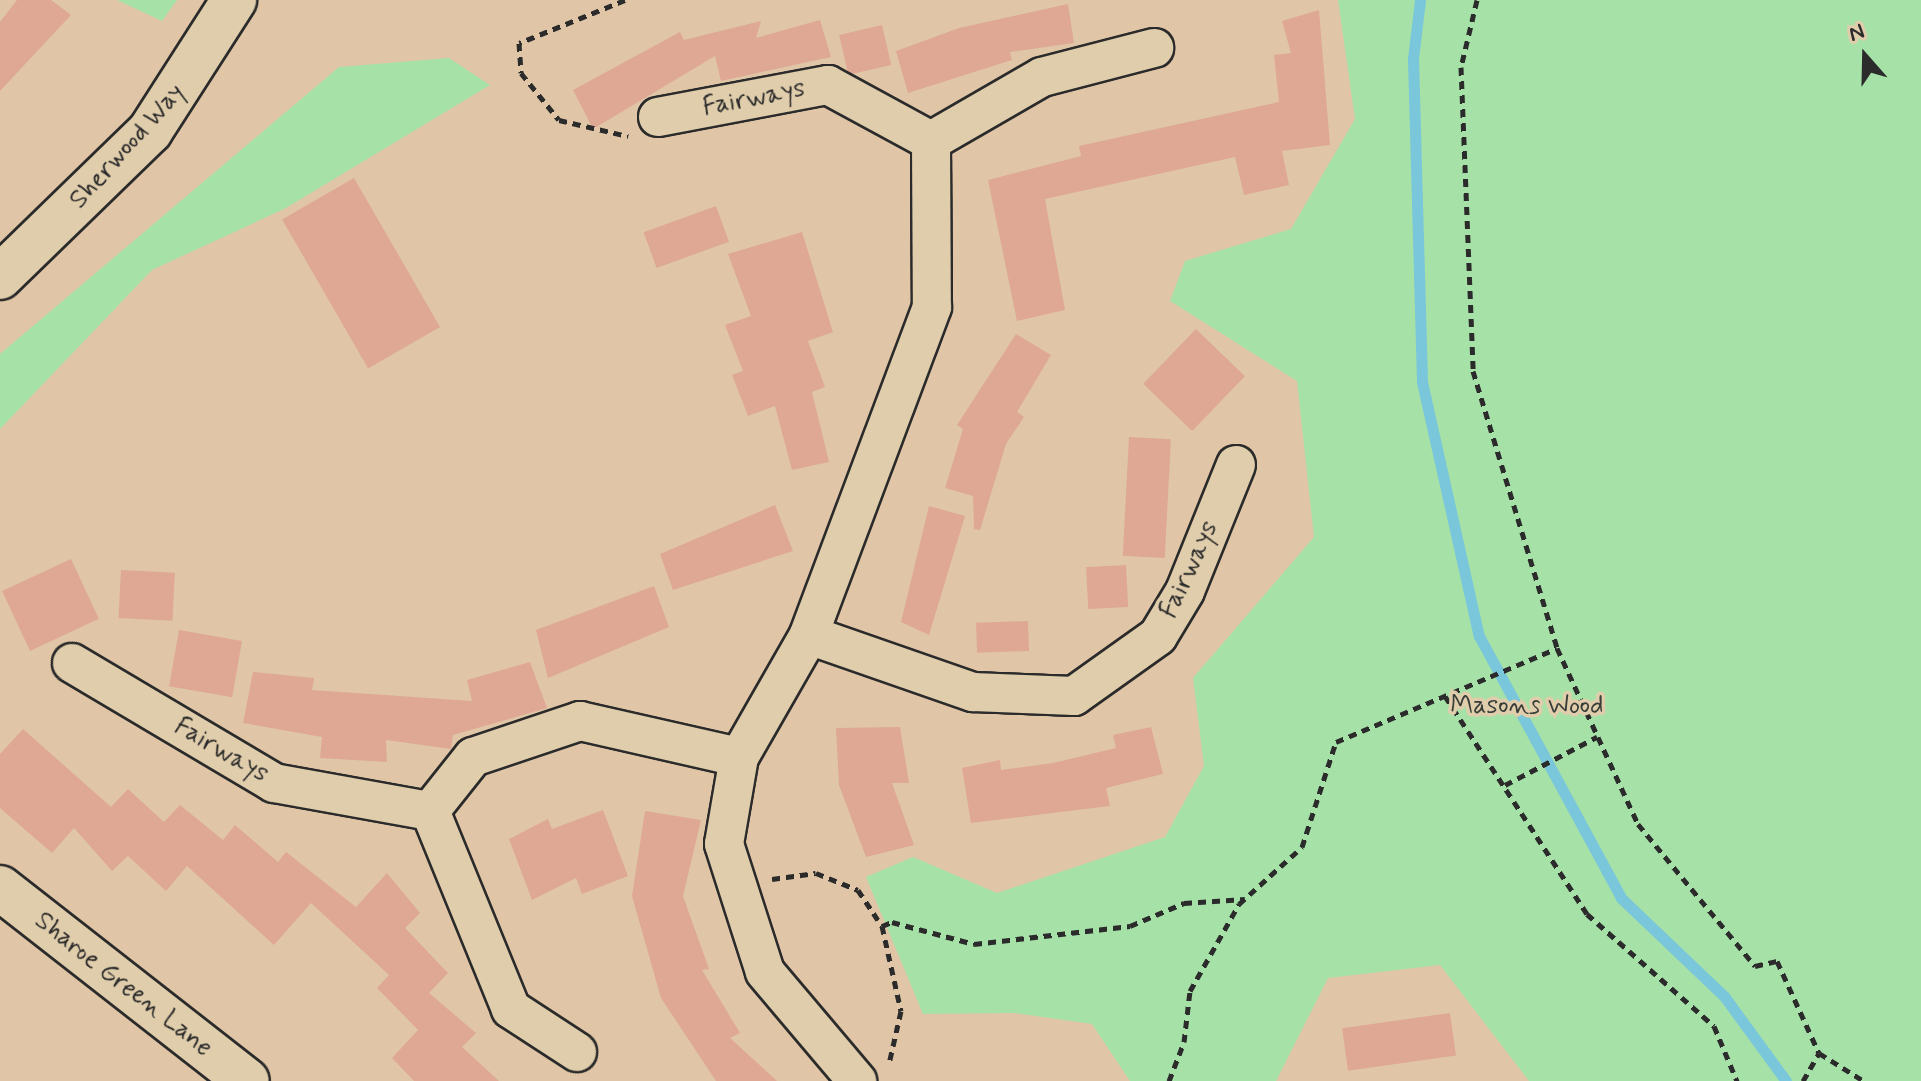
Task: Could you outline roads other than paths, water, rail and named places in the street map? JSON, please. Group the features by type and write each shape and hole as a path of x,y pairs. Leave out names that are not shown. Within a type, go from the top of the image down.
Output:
{"street":[{"name":"Sherwood Way","path":"0,277 150,131 234,0"},
{"path":"872,1075 765,972 740,884 724,844 739,757 809,635 932,307 931,141 1042,77 1154,48"},
{"name":"Fairways","path":"646,127 828,85 931,141"},
{"name":"Fairways","path":"809,635 973,692 1074,696 1158,636 1185,591 1236,465"},
{"name":"Fairways","path":"72,663 274,783 430,811"},
{"path":"577,1052 511,1009 430,811 473,757 580,721 739,757"},
{"name":"Sharoe Green Lane","path":"0,888 247,1081"}],"waterway":[{"path":"1420,0 1413,59 1422,382 1479,636 1621,898 1724,996 1786,1081"}],"park label":[{"name":"Masons Wood","path":"1527,707"}]}
